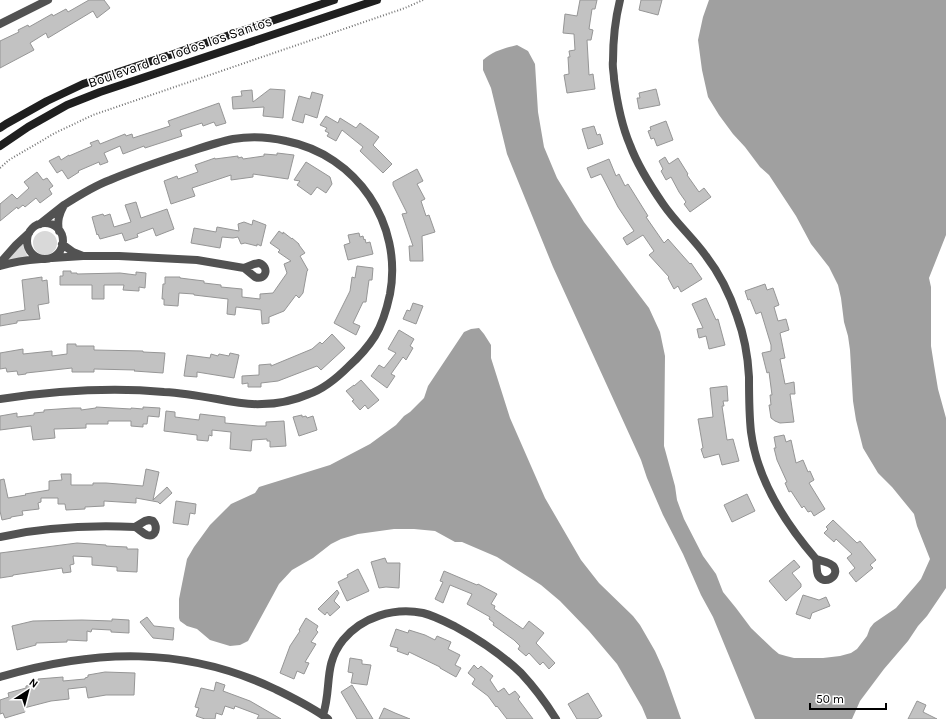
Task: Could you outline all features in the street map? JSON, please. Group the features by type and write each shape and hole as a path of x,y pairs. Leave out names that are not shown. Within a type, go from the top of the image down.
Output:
{"street":[{"path":"0,24 48,0"},
{"name":"Boulevard de Todos los Santos","path":"0,128 47,100 83,84 334,0"},
{"name":"Boulevard de Todos los Santos","path":"0,146 28,127 67,105 100,92 377,0"},
{"path":"620,0 617,13 612,62 620,116 630,146 663,204 706,256 720,276 743,335 749,375 751,432 759,467 776,504 816,559"},
{"path":"0,264 16,245 35,227 64,205 110,180 207,146 234,139 253,137 289,141 310,148 327,156 356,178 375,205 384,226 390,244 392,283 388,304 382,321 376,335 368,346 343,372 331,382 311,394 283,402 268,404 249,404 165,392 107,390 50,393 0,399"},
{"path":"52,258 60,250 62,244 58,218 64,205"},
{"path":"40,224 51,225 59,231"},
{"path":"31,231 28,235 28,246 33,255 42,259"},
{"path":"62,244 73,252 83,256"},
{"path":"0,264 23,260 52,258 119,256 190,260 244,268"},
{"path":"0,537 41,529 135,526"},
{"path":"0,676 73,660 128,656 160,657 227,670 258,681 289,696 325,717 330,664 336,651 344,640 353,630 374,617 385,613 411,611 423,613 444,621 472,635 490,648 522,674 556,719"}],"path":[{"path":"0,168 9,160 55,134 94,115 405,8 424,0"}],"shaded area":[{"path":"709,0 946,0 946,235 929,278 931,287 931,346 938,389 946,418 946,588 908,641 884,669 860,701 852,719 755,719 713,617 663,515 641,460 553,267 507,154 491,88 483,70 483,60 499,50 517,45 528,51 535,64 538,112 544,147 557,178 584,222 649,308 660,332 665,356 664,446 675,486 677,500 684,519 703,556 716,574 723,592 751,628 779,654 794,658 823,658 851,653 857,649 867,636 874,623 896,608 916,585 921,579 930,559 914,514 892,487 878,473 863,448 853,401 850,350 838,285 829,267 811,244 796,216 769,175 760,167 733,134 708,97 702,70 698,40 703,17"},
{"path":"45,231 54,234 57,243 54,252 45,255 36,252 33,243 36,234"},
{"path":"20,244 23,245 28,257 9,261 8,259"},
{"path":"479,328 491,345 491,358 510,418 545,498 581,560 599,583 633,616 640,625 655,651 664,671 681,719 647,719 642,707 617,664 589,631 560,601 541,585 497,557 462,542 455,542 435,531 394,529 358,534 341,539 331,544 313,558 292,570 279,584 248,641 240,645 230,646 210,640 197,629 187,626 180,621 179,599 187,559 210,525 231,504 255,493 259,487 330,465 370,444 396,425 424,398 428,386 464,332"}],"building":[{"path":"89,0 104,0 110,8 97,18 93,11 48,38 46,33 30,43 34,50 0,68 0,41 19,32 18,30 28,25 29,27 52,14 53,16 66,9 68,12"},
{"path":"580,0 597,0 595,9 592,9 589,29 593,30 591,40 587,40 589,75 593,74 595,89 567,93 564,75 569,74 569,51 575,50 574,34 563,33 565,14 577,16"},
{"path":"641,0 662,0 658,15 639,10"},
{"path":"270,89 285,90 283,118 263,116 264,107 233,109 232,97 242,96 241,91 252,90 253,102"},
{"path":"656,89 660,105 639,109 637,98 640,98 639,93"},
{"path":"312,92 323,95 317,118 305,114 303,123 292,120 299,96 310,99"},
{"path":"219,103 226,123 216,126 214,122 203,126 202,123 180,130 182,136 145,148 144,146 123,154 120,146 104,153 108,162 100,165 99,162 78,171 79,172 68,179 62,170 57,173 49,161 59,156 61,160 69,155 92,146 90,143 98,140 100,144 125,134 126,136 132,134 133,138 170,126 168,121"},
{"path":"326,116 338,123 340,118 356,128 360,123 379,137 373,145 392,164 383,173 360,151 363,147 342,130 336,141 327,136 329,133 325,131 327,128 320,125"},
{"path":"666,121 673,140 657,146 654,138 651,139 648,131 651,130 650,127"},
{"path":"594,126 597,135 600,134 603,144 588,149 582,129"},
{"path":"277,153 294,155 288,179 253,174 253,177 231,180 231,175 192,188 195,196 171,204 164,181 177,176 178,179 198,172 195,165 215,158 238,156 238,158 242,157 243,159 264,156 264,154 277,155"},
{"path":"665,157 669,164 678,158 688,174 687,175 699,192 704,188 711,197 690,212 684,204 686,202 671,177 666,180 661,171 663,169 659,161"},
{"path":"609,159 616,176 619,174 625,186 628,184 648,216 646,217 664,243 668,239 690,264 691,263 702,279 681,292 678,286 674,289 668,278 669,277 649,255 654,251 643,235 627,245 623,238 634,231 618,207 601,174 591,178 587,168"},
{"path":"306,162 330,177 332,184 326,193 317,187 311,195 297,185 300,181 294,180"},
{"path":"417,169 423,181 417,184 425,199 421,201 426,216 429,215 435,232 422,236 423,261 410,261 409,246 413,246 402,214 407,213 393,185 393,182"},
{"path":"37,172 43,180 47,178 53,186 49,189 52,194 40,203 36,198 25,207 23,205 18,209 17,207 0,221 0,204 12,194 17,199 29,188 24,182"},
{"path":"136,202 141,218 167,209 174,229 156,236 153,228 137,234 138,237 125,241 122,233 100,239 98,234 97,235 92,217 110,214 114,227 131,222 125,205"},
{"path":"253,220 266,225 261,246 257,244 257,246 245,243 241,244 238,237 222,237 220,248 191,243 194,228 216,232 217,227 239,231 238,224 244,222 252,225"},
{"path":"279,231 283,234 283,232 299,244 305,253 300,256 308,270 303,293 299,298 296,295 284,311 269,317 269,323 262,324 261,310 236,307 235,315 227,314 228,299 179,293 178,306 164,305 164,299 162,299 165,277 180,277 204,281 204,283 221,285 221,287 242,289 242,297 260,299 260,294 273,293 287,273 284,264 291,261 278,252 280,250 270,243"},
{"path":"359,233 360,237 363,236 366,243 370,242 373,254 348,260 344,245 350,243 348,235"},
{"path":"357,266 373,268 372,280 369,280 366,302 363,302 353,323 360,326 356,335 334,323 350,291 352,277 355,278"},
{"path":"63,271 71,271 71,273 77,274 120,273 136,275 136,272 146,273 145,288 139,287 139,291 123,290 124,285 104,285 104,299 92,299 92,285 60,285 60,276 63,276"},
{"path":"42,277 42,281 47,280 49,303 38,305 40,319 17,321 17,323 0,326 0,315 25,310 22,280"},
{"path":"765,284 767,290 773,288 779,305 774,307 778,321 786,319 789,330 780,333 785,358 780,359 785,384 794,382 795,394 790,394 794,422 780,423 771,418 769,405 771,405 770,395 772,395 769,372 767,373 762,353 771,351 771,345 761,312 756,314 745,291"},
{"path":"706,298 716,320 718,319 725,345 709,349 706,336 699,338 697,329 703,328 692,304"},
{"path":"413,303 423,306 416,324 403,319 407,310 410,311"},
{"path":"399,330 414,339 410,346 413,348 406,360 403,357 391,374 395,376 387,388 371,376 379,365 384,368 396,353 388,349"},
{"path":"332,334 345,348 321,370 317,366 278,381 261,383 261,387 248,387 248,383 242,384 242,376 259,375 259,365 271,364 271,366 312,349 320,342 322,344"},
{"path":"67,344 76,344 76,346 94,346 94,350 165,353 163,373 134,371 135,370 94,369 94,372 72,372 72,368 18,375 17,371 7,372 6,368 0,369 0,353 23,349 23,354 52,351 52,356 67,354"},
{"path":"230,353 239,355 234,378 197,372 197,377 184,376 187,355 210,358 211,354 218,356 219,354 229,356"},
{"path":"361,380 379,400 368,409 365,405 360,410 346,391"},
{"path":"727,386 728,401 723,401 724,406 722,406 727,440 733,439 739,461 722,465 719,454 704,458 701,449 703,448 698,419 713,417 710,388"},
{"path":"96,407 131,409 143,409 143,407 160,408 159,417 148,416 147,424 143,424 143,427 131,426 131,421 108,421 108,424 86,424 86,428 54,429 55,438 33,440 31,426 0,430 0,416 17,413 17,417 34,415 34,413 44,412 44,410 81,408 81,410"},
{"path":"166,411 175,412 175,417 199,420 200,414 225,417 225,423 258,426 266,426 266,422 284,421 286,446 270,447 270,441 267,441 267,439 252,440 251,451 230,449 231,432 212,430 212,436 209,435 208,441 197,440 197,435 164,431"},
{"path":"302,415 302,417 306,416 307,418 313,416 317,430 299,436 293,417"},
{"path":"784,435 786,442 791,440 796,463 803,460 808,472 810,471 814,480 809,483 825,509 814,516 811,511 808,512 804,506 802,508 791,491 789,492 785,483 787,482 777,460 774,448 776,448 774,437"},
{"path":"146,469 159,472 153,500 167,487 172,493 160,504 158,502 136,498 136,503 104,501 104,506 66,510 65,504 58,504 58,498 41,498 41,502 38,503 39,509 22,511 23,515 2,520 0,511 0,480 4,479 8,498 49,490 49,481 62,480 61,474 71,474 71,485 93,485 93,483 106,483 143,486"},
{"path":"747,494 755,511 732,522 724,505"},
{"path":"176,501 196,504 195,514 190,513 188,525 173,523"},
{"path":"833,520 857,543 860,541 876,560 870,565 873,568 856,582 849,573 855,568 847,558 852,554 836,539 834,542 824,533 828,529 826,527"},
{"path":"77,543 138,549 137,572 117,571 117,567 92,565 92,557 73,556 74,564 70,565 71,572 63,573 62,568 0,578 0,553"},
{"path":"385,558 387,563 400,563 399,588 379,588 371,562"},
{"path":"794,560 800,567 792,573 801,584 801,587 786,601 769,581"},
{"path":"358,569 369,591 347,601 338,582 348,577 347,575"},
{"path":"444,571 477,585 478,584 497,594 491,604 495,606 494,609 523,629 529,621 544,633 536,643 555,663 549,669 543,662 540,665 529,653 526,656 518,649 520,646 514,640 493,625 494,623 489,619 490,617 467,604 472,594 450,585 443,603 435,599 443,582 440,581"},
{"path":"337,590 339,593 334,601 340,607 330,616 327,612 325,615 318,609"},
{"path":"803,595 819,600 826,597 830,606 812,613 810,619 796,614"},
{"path":"147,617 154,626 174,628 173,640 153,638 140,622"},
{"path":"306,618 318,626 316,630 318,632 311,642 316,644 305,662 309,663 304,674 297,671 294,679 280,673 290,646 300,631 299,630"},
{"path":"112,619 129,620 129,633 92,629 91,632 87,631 87,641 67,640 67,642 36,643 36,645 17,650 12,626 33,621 112,621"},
{"path":"396,629 408,633 409,630 435,640 437,636 451,642 448,649 460,655 455,665 461,668 456,677 440,667 409,652 408,655 397,651 398,648 390,646"},
{"path":"350,658 362,660 362,664 371,665 367,685 351,683 353,673 348,672"},
{"path":"474,665 478,669 481,666 493,676 490,680 498,692 504,688 509,695 515,691 520,697 518,699 533,719 507,719 488,696 472,684 475,679 468,673"},
{"path":"105,672 135,673 134,695 106,695 88,698 86,687 68,689 69,699 51,701 24,708 25,712 5,718 3,713 0,714 0,700 9,697 8,693 39,683 38,679 63,677 63,681 85,679 88,675"},
{"path":"216,682 225,685 223,691 250,701 281,719 257,719 259,715 235,706 234,709 225,706 222,715 216,713 215,719 205,719 196,716 199,708 195,707 201,688 214,691"},
{"path":"352,685 373,719 357,719 341,692"},
{"path":"588,693 602,716 597,719 577,719 568,704"},
{"path":"917,701 926,705 923,712 937,719 908,719"},
{"path":"384,708 395,713 410,719 379,719"}]}
